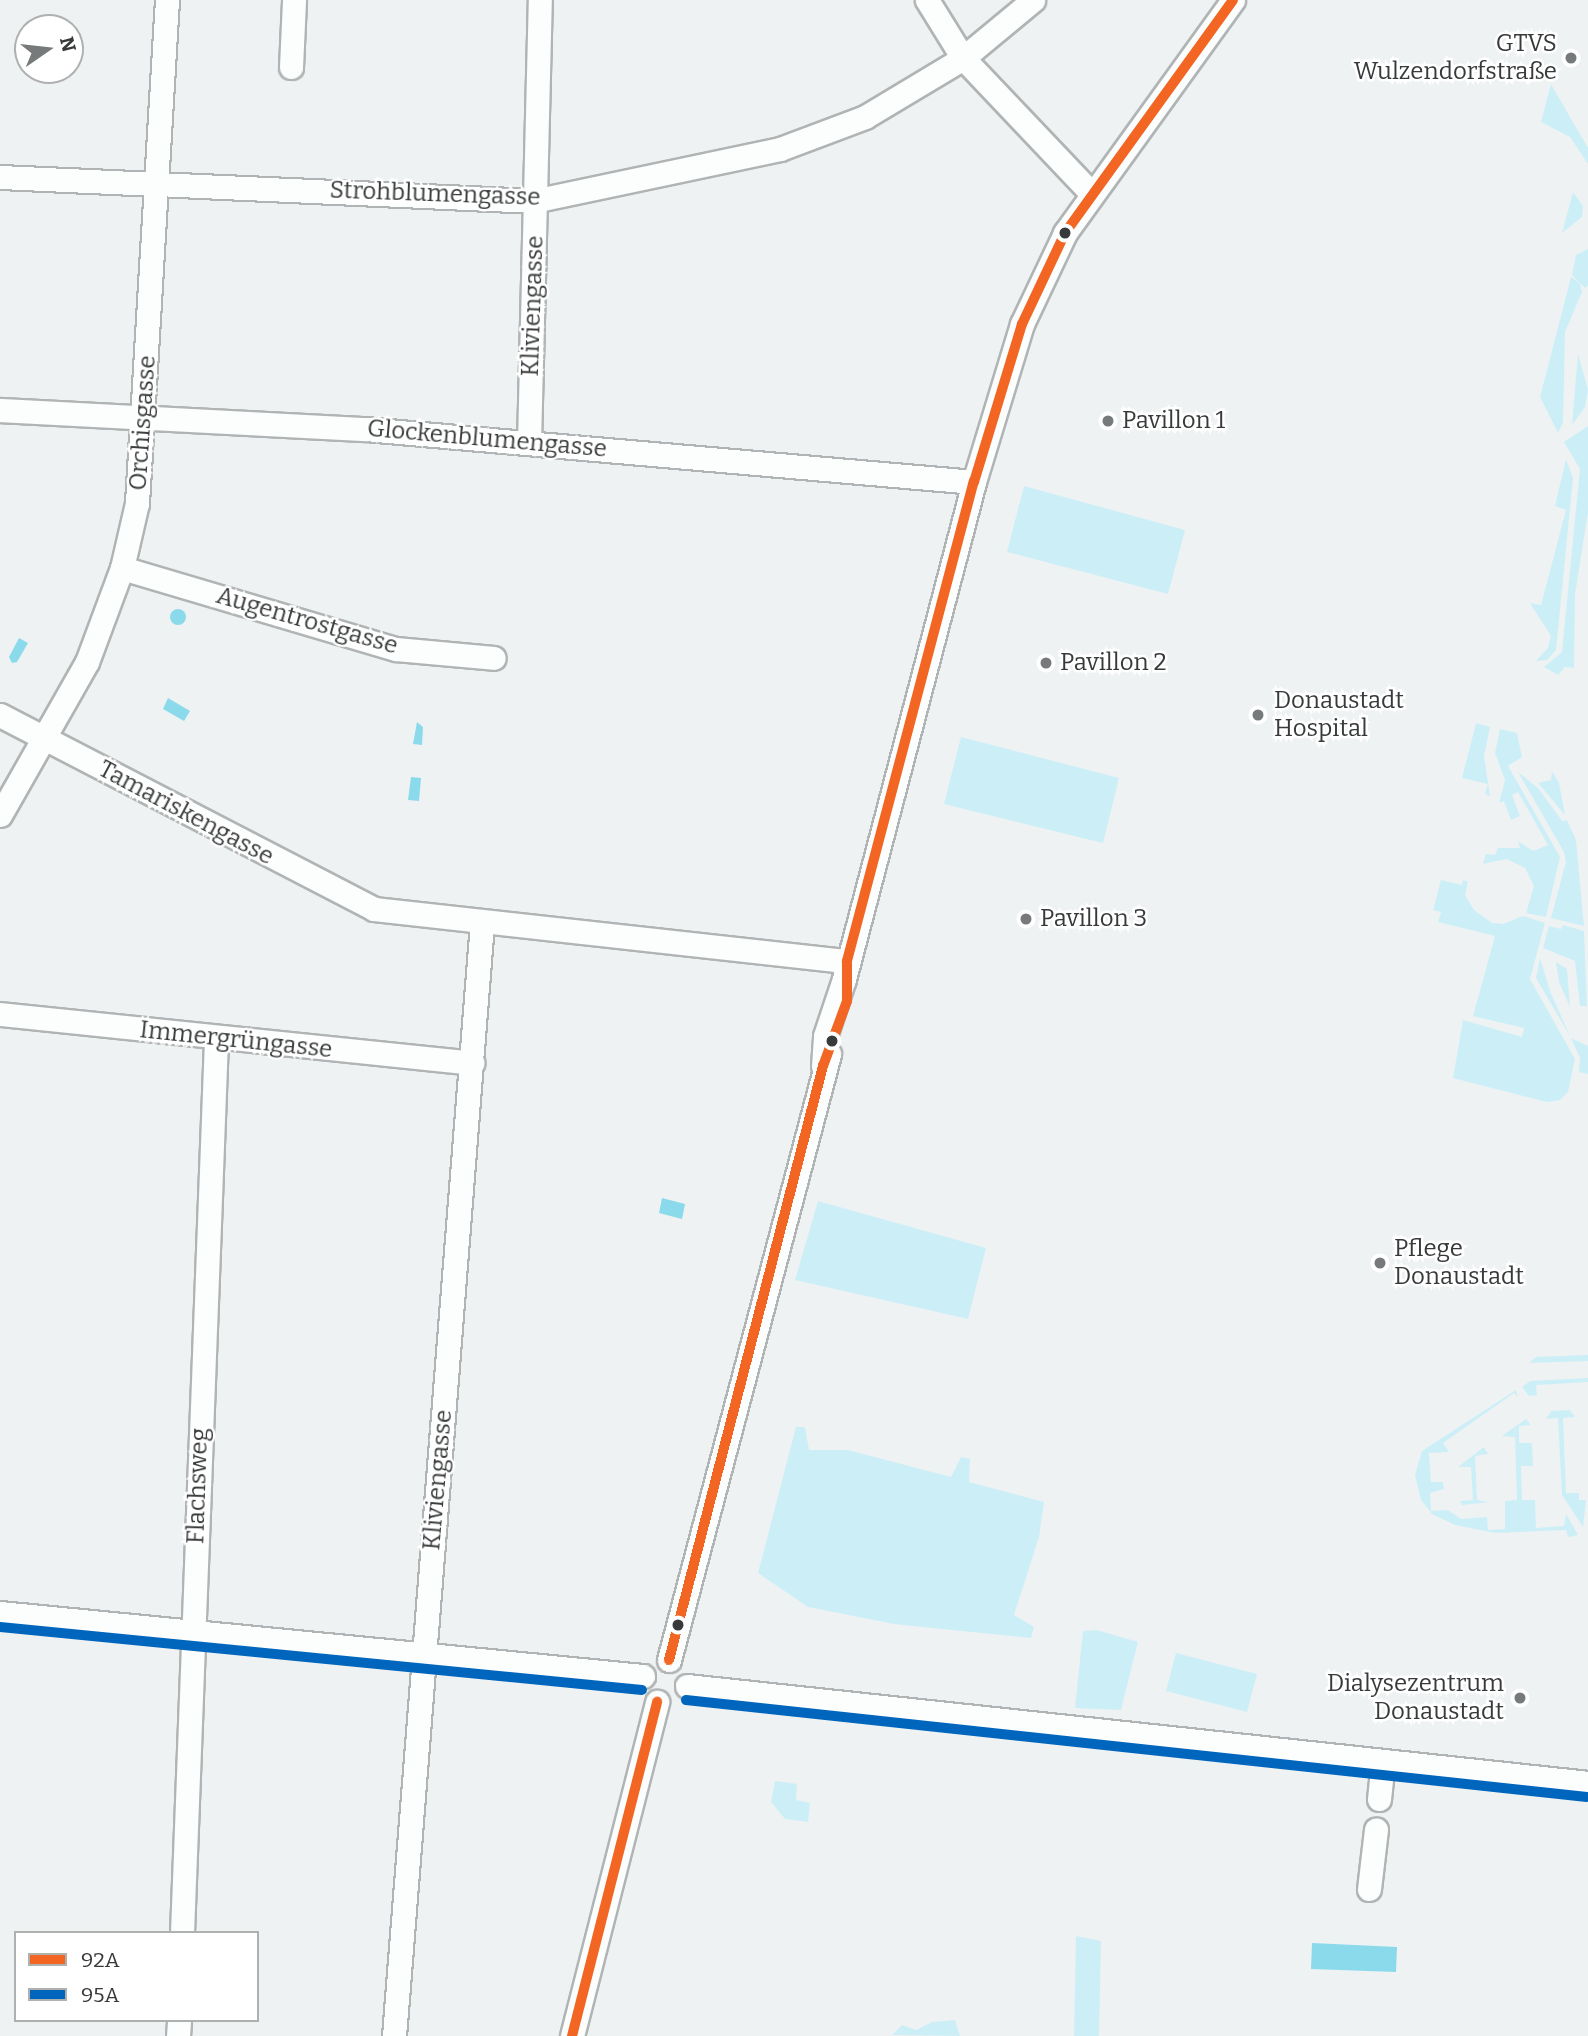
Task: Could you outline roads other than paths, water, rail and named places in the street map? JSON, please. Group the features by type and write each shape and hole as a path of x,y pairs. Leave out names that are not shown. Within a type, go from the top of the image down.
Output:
{"street":[{"name":"Orchisgasse","path":"0,816 41,737 58,718 87,662 122,568 137,503 145,417 167,0"},
{"path":"291,67 294,0"},
{"name":"Kliviengasse","path":"529,443 540,0"},
{"path":"927,0 963,58 1091,193"},
{"name":"Strohblumengasse","path":"0,177 534,201 789,146 865,117 963,58 1033,0"},
{"path":"669,1660 823,1066 825,1036 846,970 974,482 1022,324 1065,233 1091,193 1233,0"},
{"name":"Glockenblumengasse","path":"0,410 365,429 974,482"},
{"name":"Augentrostgasse","path":"122,568 396,649 494,658"},
{"name":"Tamariskengasse","path":"0,715 374,909 482,923"},
{"path":"482,923 846,970"},
{"name":"Kliviengasse","path":"394,2036 482,923"},
{"name":"Immergrüngasse","path":"0,1014 472,1063"},
{"name":"Flachsweg","path":"182,1931 216,1038"},
{"path":"0,1613 643,1676"},
{"path":"657,1660 680,1664 687,1686 680,1698 657,1702 643,1687 643,1676 657,1660"},
{"path":"687,1686 1588,1783"},
{"path":"572,2036 657,1702"},
{"path":"1379,1799 1384,1761"},
{"path":"1369,1889 1376,1829"}],"water":[{"path":"175,609 181,609 186,617 184,623 175,625 170,620 170,614"},
{"path":"19,638 28,643 17,662 12,663 9,657"},
{"path":"168,698 190,711 184,721 163,709"},
{"path":"417,722 423,727 422,745 413,744"},
{"path":"411,777 421,778 419,801 408,800"},
{"path":"662,1198 685,1204 682,1219 659,1213"},
{"path":"1312,1943 1397,1947 1396,1972 1311,1969"}],"place":[{"name":"GTVS Wulzendorfstraße","path":"1571,58"},
{"name":"Pavillon 1","path":"1108,421"},
{"name":"Pavillon 2","path":"1046,663"},
{"name":"Donaustadt Hospital","path":"1258,715"},
{"name":"Pavillon 3","path":"1026,919"},
{"name":"Pflege Donaustadt","path":"1380,1263"},
{"name":"Dialysezentrum Donaustadt","path":"1520,1698"}]}
